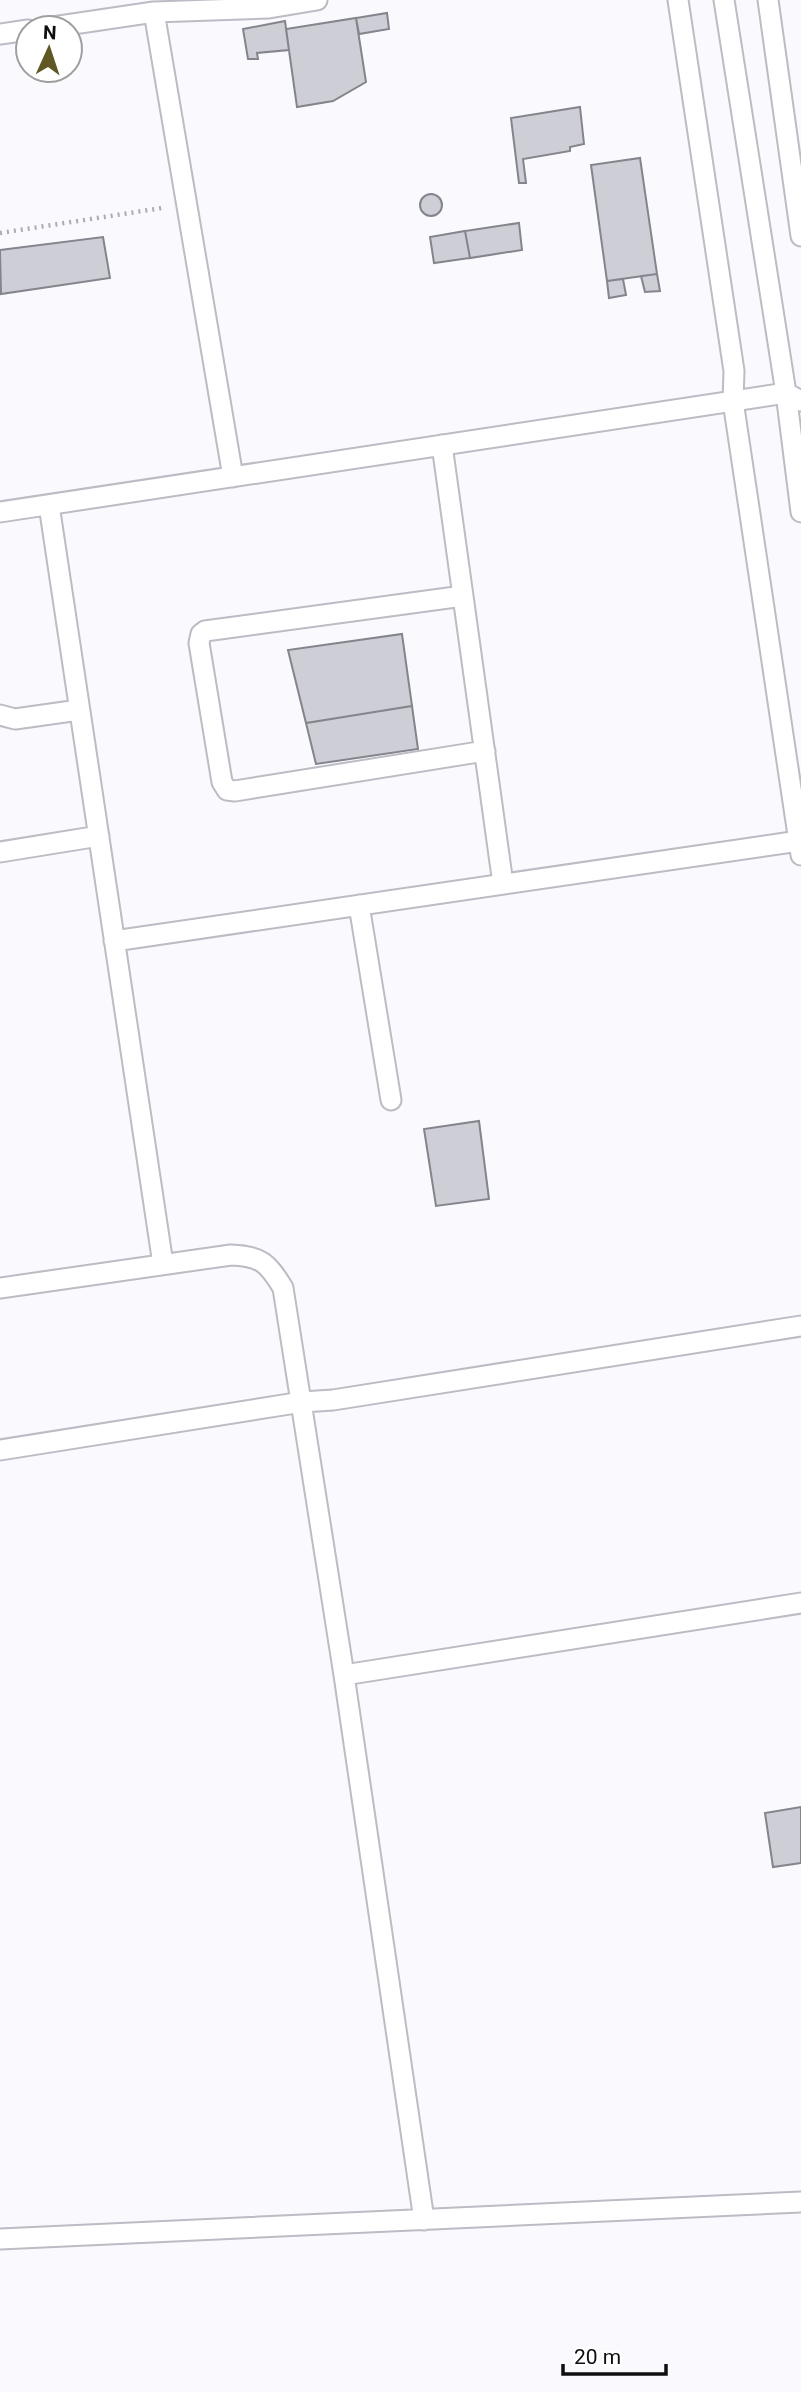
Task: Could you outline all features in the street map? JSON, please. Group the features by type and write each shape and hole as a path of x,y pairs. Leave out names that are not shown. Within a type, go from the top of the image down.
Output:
{"lane":[{"path":"84,22 154,12 270,8 317,0"},
{"path":"114,941 503,884 800,848 733,401 734,371 678,0"},
{"path":"724,0 793,397 801,512"},
{"path":"768,0 801,236"},
{"path":"154,12 233,477"},
{"path":"0,512 733,401 793,397"},
{"path":"442,445 503,884"},
{"path":"49,505 163,1264"},
{"path":"463,596 205,631 201,634 199,643 222,782 227,790 236,791 485,751"},
{"path":"0,715 15,719 79,710"},
{"path":"0,852 99,836"},
{"path":"359,905 391,1100"},
{"path":"0,1288 231,1255 253,1255 270,1268 283,1288 344,1675 424,2220"},
{"path":"0,1450 801,1325"},
{"path":"344,1675 801,1603"},
{"path":"0,2239 801,2202"}],"path":[{"path":"0,233 187,204"}],"building":[{"path":"387,13 389,29 359,34 356,18"},
{"path":"356,18 366,82 333,101 297,107 286,29"},
{"path":"285,21 289,50 257,53 258,59 248,59 243,29"},
{"path":"580,107 584,144 570,147 570,151 523,159 526,183 519,183 511,118"},
{"path":"640,158 657,274 607,281 591,165"},
{"path":"431,194 441,201 442,205 435,215 431,216 421,209 420,205 427,195"},
{"path":"519,223 522,250 470,258 465,231"},
{"path":"465,231 470,258 434,263 430,237"},
{"path":"103,237 110,278 1,294 0,250"},
{"path":"657,274 660,291 645,292 641,276"},
{"path":"623,279 626,295 609,298 607,281"},
{"path":"402,634 412,706 306,723 288,650"},
{"path":"412,706 418,749 316,764 306,723"},
{"path":"479,1121 489,1199 436,1206 424,1129"},
{"path":"801,1807 801,1863 773,1867 765,1813"}]}
